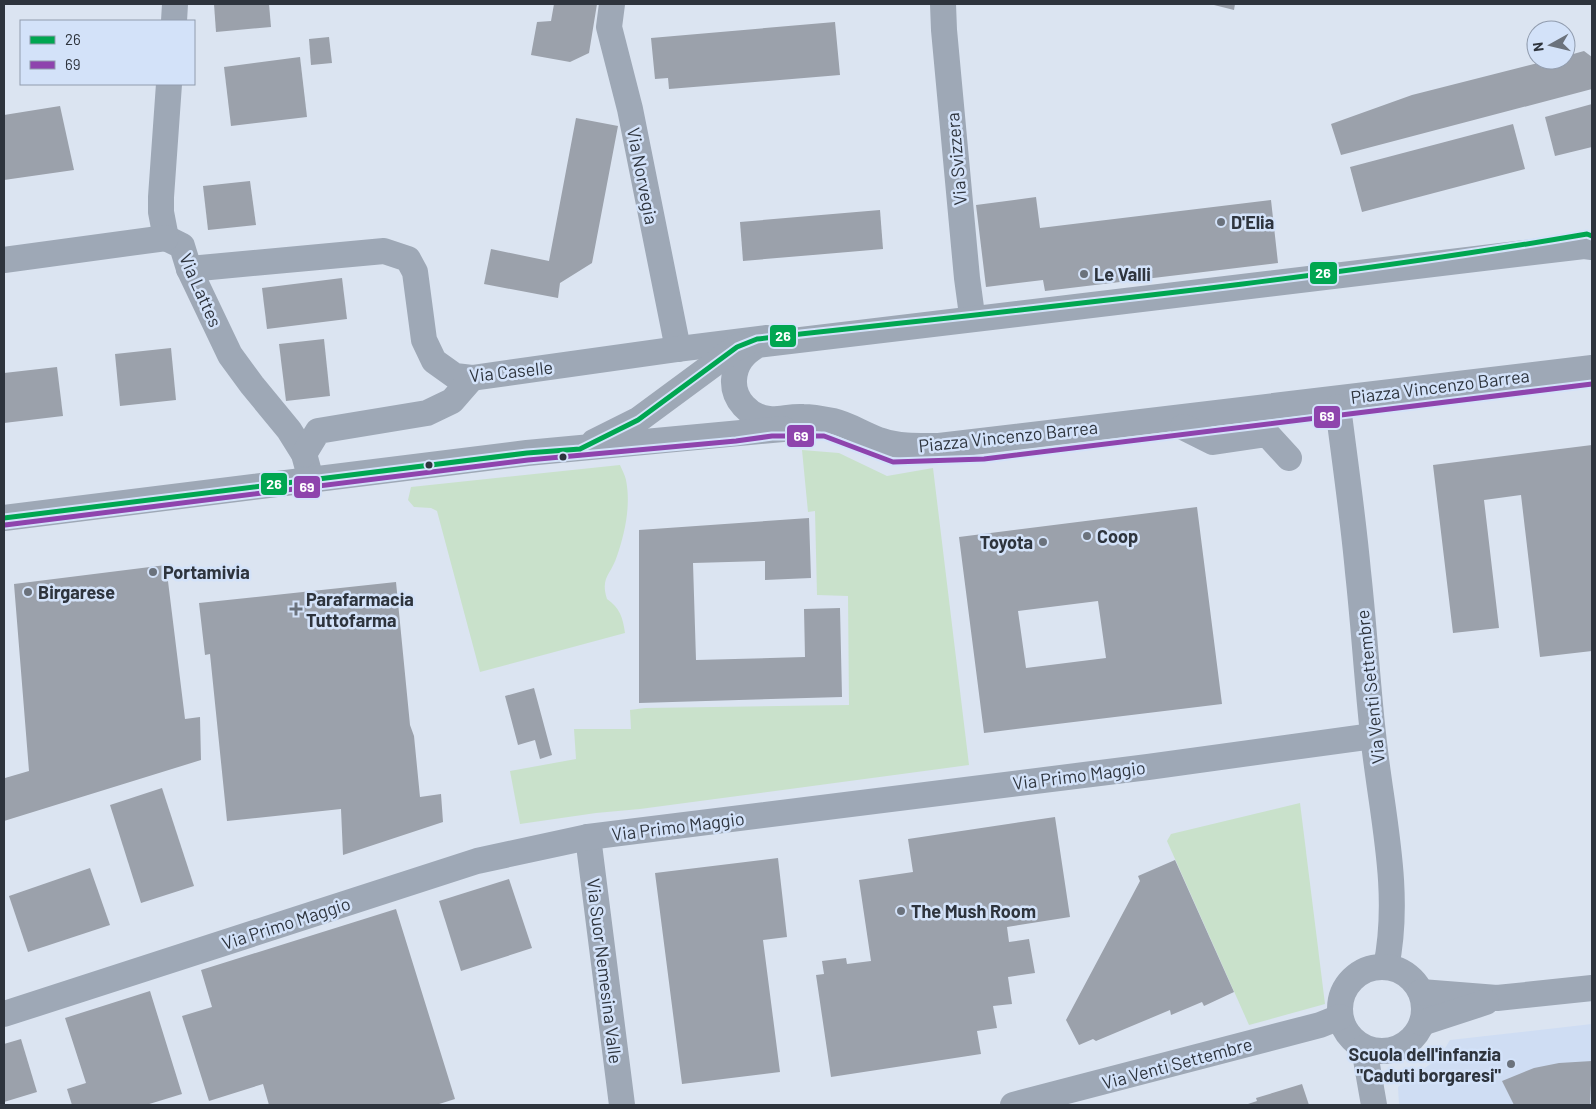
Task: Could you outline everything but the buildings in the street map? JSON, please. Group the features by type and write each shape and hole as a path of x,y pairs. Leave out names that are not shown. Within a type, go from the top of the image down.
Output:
{"street":[{"path":"174,20 175,4"},
{"name":"Via Norvegia","path":"612,4 609,27 630,109 678,348"},
{"name":"Via Svizzera","path":"943,4 967,278 972,315"},
{"name":"Via Lattes","path":"169,85 161,197 161,212 166,238 182,246 190,269 230,355 288,430 304,454 311,480"},
{"name":"Via Caselle","path":"190,269 384,251 408,259 415,272 424,340 434,361 455,376 472,378 678,348 1277,280 1591,237"},
{"name":"Piazza Vincenzo Barrea","path":"1591,237 1584,246 758,345 748,350 740,359 735,370 734,382 736,393 741,403 748,411 758,417 769,419 802,416 835,422 883,441 903,445 939,446 1592,368"},
{"path":"4,260 166,238"},
{"path":"757,339 741,350 727,368 726,389 733,405 748,423 766,430"},
{"path":"580,449 638,420 737,347 757,339"},
{"path":"4,518 527,453 766,430 825,429 893,455 983,452 1592,376"},
{"path":"304,454 318,431 427,413 452,401 472,378"},
{"name":"Via Venti Settembre","path":"1338,407 1358,571 1373,736 1390,863 1392,909 1390,944 1386,967"},
{"path":"1183,427 1213,442 1267,434 1289,458"},
{"name":"Via Primo Maggio","path":"4,1014 477,861 588,837 1148,767 1373,736"},
{"name":"Via Suor Nemesina Valle","path":"588,837 622,1105"},
{"path":"1386,967 1399,970 1408,976 1421,992 1424,1010 1422,1023 1415,1036 1405,1045 1392,1051 1378,1052 1364,1048 1353,1041 1344,1030 1340,1017 1343,991 1350,980 1361,972 1372,968 1386,967"},
{"path":"1421,992 1497,998 1592,988"},
{"path":"1422,1023 1497,998"},
{"name":"Via Venti Settembre","path":"1013,1105 1320,1025 1340,1017"},
{"path":"1364,1048 1374,1105"}],"shaded area":[{"name":"Scuola dell'infanzia \"Caduti borgaresi\"","path":"1592,1024 1592,1105 1399,1105 1398,1087 1439,1058 1450,1040"}],"green space":[{"path":"802,450 839,453 887,476 933,468 969,765 520,824 510,771 576,759 574,729 631,729 630,710 645,708 849,705 848,596 817,595 815,511 808,512"},
{"path":"620,465 626,478 628,499 625,528 615,562 607,576 605,592 607,599 620,614 625,633 480,672 437,511 431,508 414,507 408,500 411,487"},
{"path":"1300,803 1325,1004 1249,1025 1167,841 1171,834"}],"transit line":[{"name":"26","path":"4,518 527,453 580,449 638,420 737,347 757,339 1173,293 1380,266 1587,234 1592,236"},
{"name":"69","path":"5,525 528,460 772,436 824,436 893,462 984,459 1592,384"}],"place":[{"name":"D'Elia","path":"1221,222"},
{"name":"Le Valli","path":"1084,274"},
{"name":"Coop","path":"1087,536"},
{"name":"Toyota","path":"1043,542"},
{"name":"Portamivia","path":"153,572"},
{"name":"Birgarese","path":"28,592"},
{"name":"Parafarmacia Tuttofarma","path":"296,609"},
{"name":"The Mush Room","path":"901,911"},
{"name":"Scuola dell'infanzia \"Caduti borgaresi\"","path":"1511,1064"}]}
